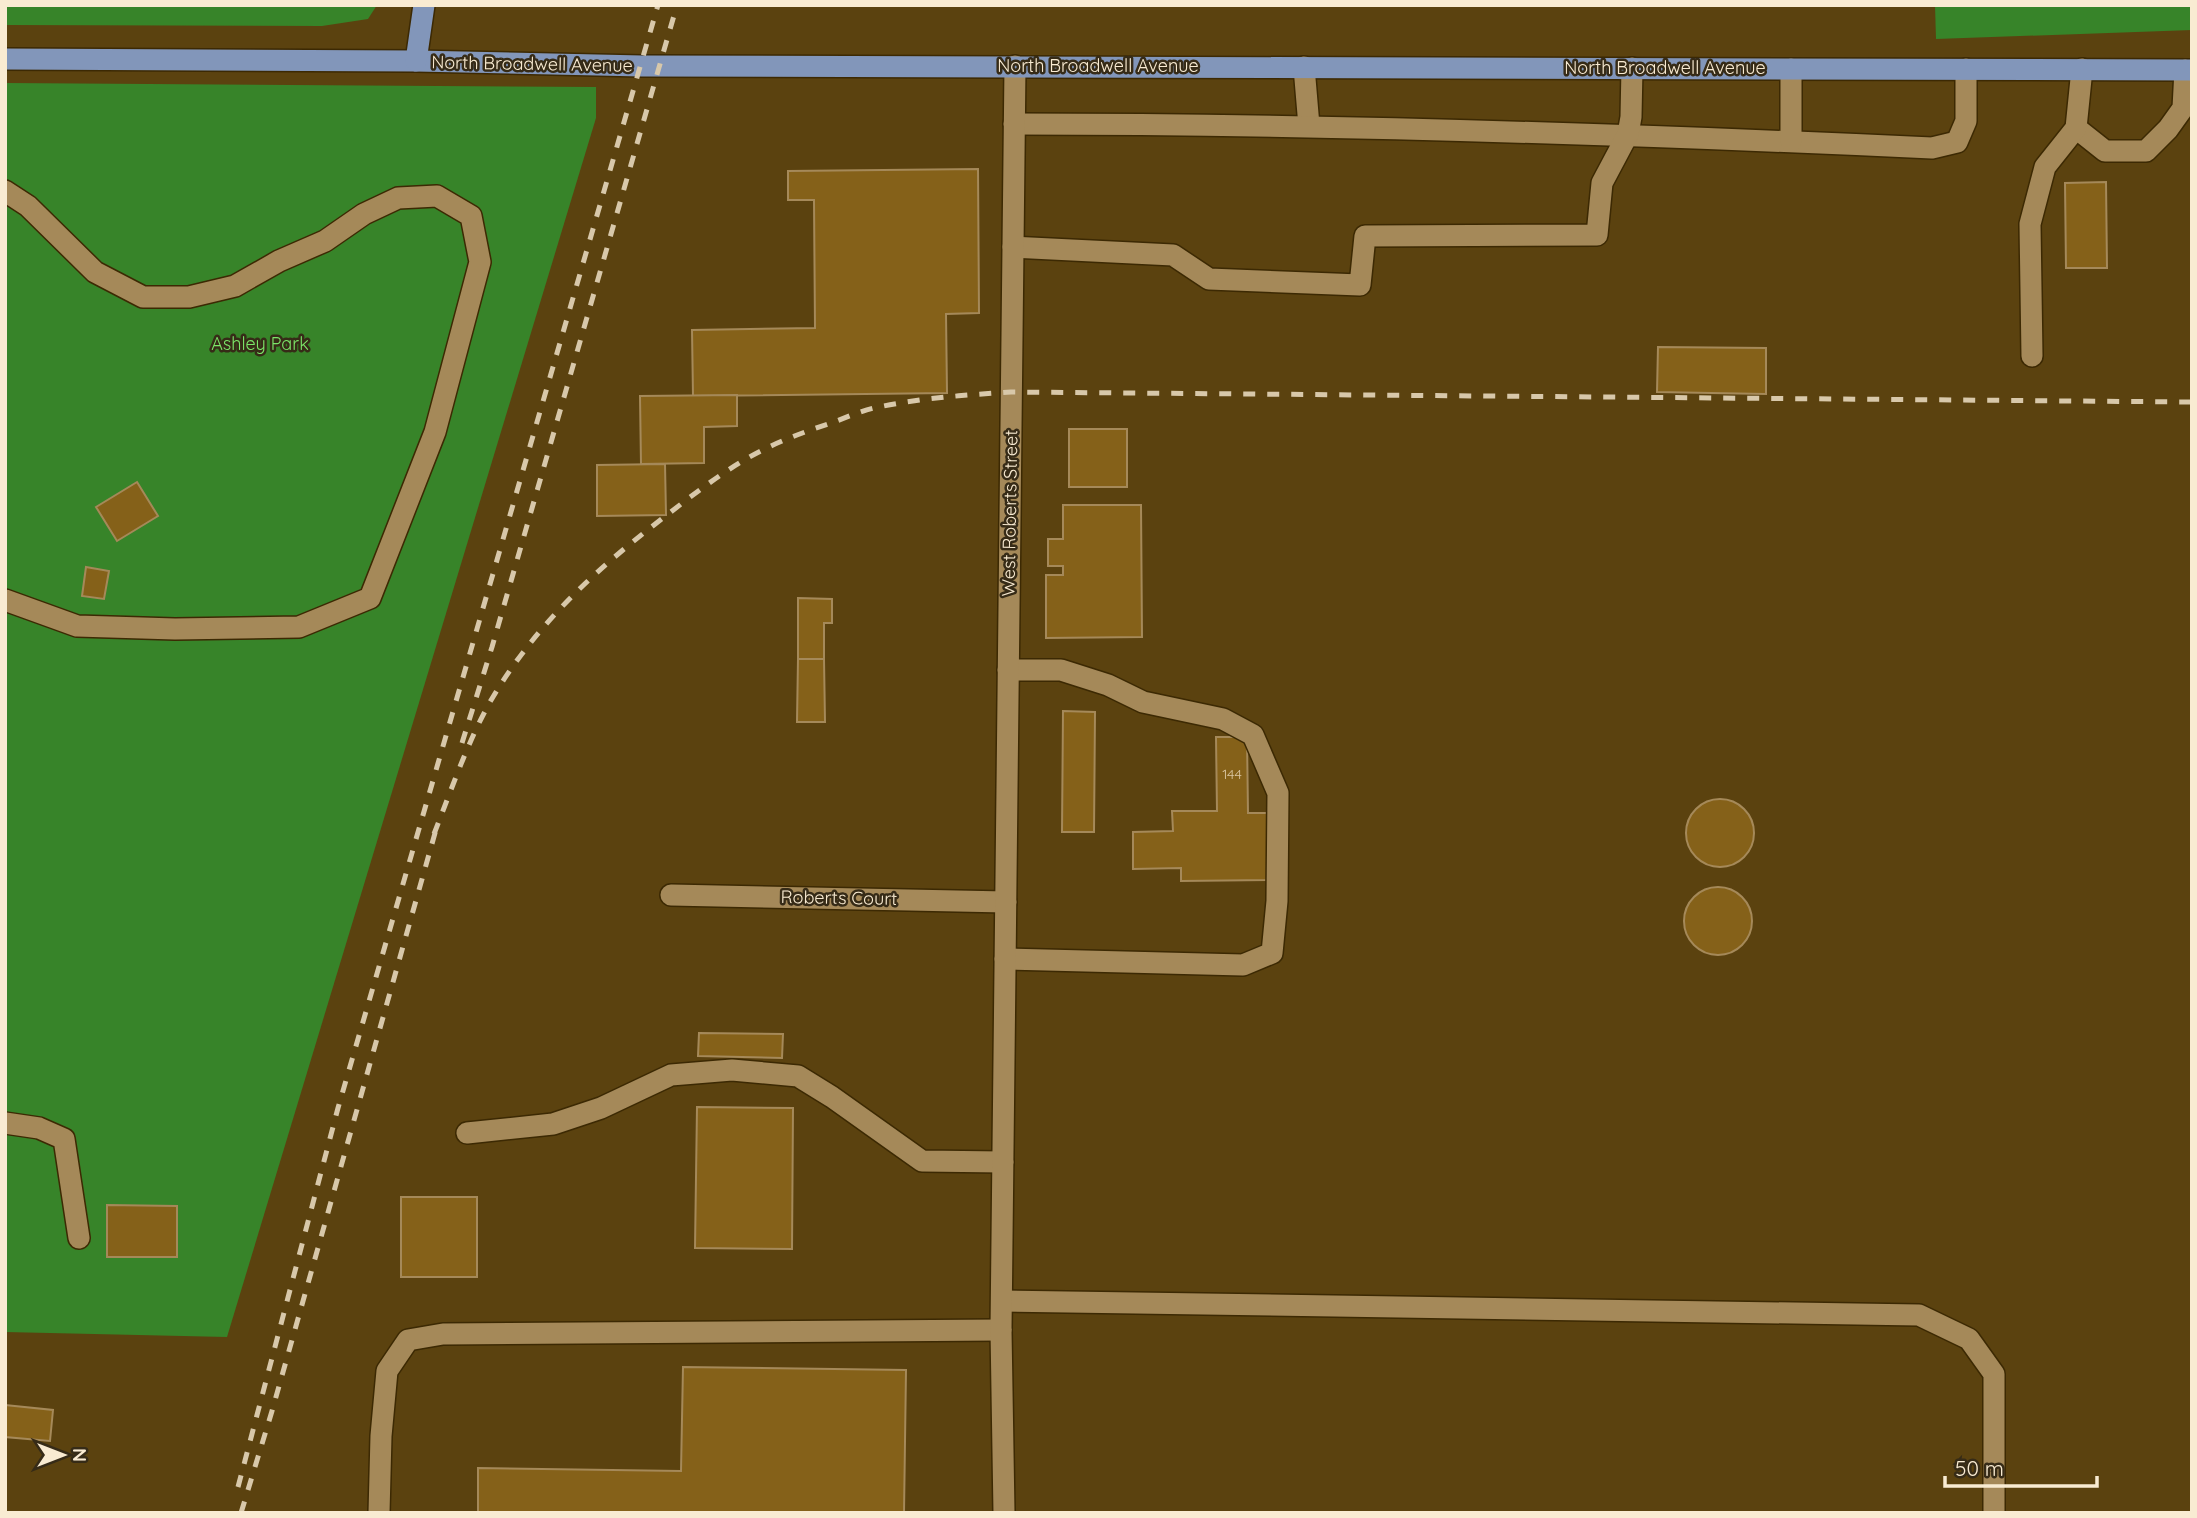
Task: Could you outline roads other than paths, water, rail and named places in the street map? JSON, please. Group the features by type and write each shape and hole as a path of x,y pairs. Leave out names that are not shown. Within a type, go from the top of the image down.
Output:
{"main road":[{"path":"416,61 424,5"},
{"name":"North Broadwell Avenue","path":"5,59 416,61 642,66 2188,70"}],"street":[{"name":"West Roberts Street","path":"1004,1513 1001,1330 1014,66"},
{"path":"1304,67 1309,126"},
{"path":"1013,247 1173,255 1209,279 1360,285 1365,236 1597,235 1602,183 1628,134 1632,68"},
{"path":"1791,69 1791,141"},
{"path":"1014,124 1219,124 1628,134 1932,148 1957,142 1966,121 1966,69"},
{"path":"2032,356 2030,224 2045,167 2076,128 2082,69"},
{"path":"2076,128 2105,151 2146,151 2168,129 2183,108 2188,70"},
{"path":"5,191 28,206 95,271 144,297 189,297 235,286 279,261 325,241 363,214 398,198 437,196 471,216 480,262 435,432 370,598 299,627 175,629 77,626 5,600"},
{"path":"1005,959 1243,965 1272,953 1277,901 1278,793 1253,735 1223,719 1143,702 1108,685 1061,670 1008,670"},
{"name":"Roberts Court","path":"671,895 1006,902"},
{"path":"467,1133 553,1124 601,1108 671,1075 732,1070 797,1076 832,1097 922,1161 1003,1162"},
{"path":"5,1123 39,1128 64,1139 79,1238"},
{"path":"1002,1301 1919,1315 1969,1339 1994,1374 1994,1513"},
{"path":"379,1513 381,1436 387,1371 408,1340 443,1334 1001,1330"}],"railway":[{"path":"238,1487 338,1108 658,5"},
{"path":"462,743 677,5"},
{"path":"434,834 467,750 507,674 546,624 590,579 683,502 746,459 789,438 874,408 925,399 1011,392 2192,402"},
{"path":"241,1513 437,826"}],"park label":[{"name":"Ashley Park","path":"260,344"}]}
